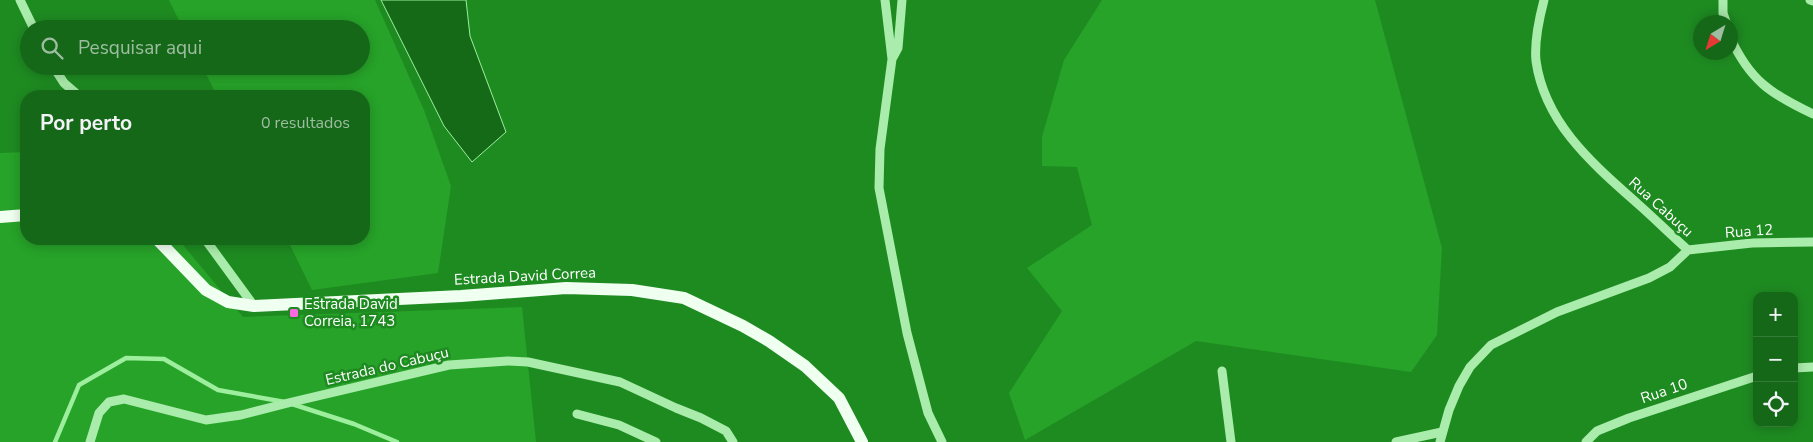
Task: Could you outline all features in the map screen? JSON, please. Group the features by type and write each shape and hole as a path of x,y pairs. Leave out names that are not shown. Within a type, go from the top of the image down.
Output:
{"main road":[{"path":"0,217 20,216"},
{"name":"Estrada David Correa","path":"163,245 206,290 228,302 254,306 566,288 632,290 684,298 743,326 805,366 839,398 862,442"}],"street":[{"path":"20,0 30,20"},
{"path":"885,0 892,59 880,149 879,188 907,333 928,413 942,442"},
{"path":"892,59 898,48 902,0"},
{"name":"Rua Cabuçu","path":"1440,442 1449,410 1459,386 1470,367 1491,345 1557,312 1649,278 1670,267 1688,250 1609,180 1562,127 1543,88 1536,60 1537,34 1544,0"},
{"path":"1723,0 1724,15"},
{"path":"1738,55 1758,81 1770,92 1813,114"},
{"path":"59,75 72,90"},
{"name":"Rua 12","path":"1688,250 1752,243 1813,242"},
{"path":"209,245 254,306"},
{"name":"Estrada do Cabuçu","path":"90,442 99,413 108,402 124,399 206,420 241,415 288,402 449,365 508,361 528,362 620,382 726,431 734,442"},
{"path":"1798,368 1813,367"},
{"path":"1222,371 1231,442"},
{"name":"Rua 10","path":"1586,442 1597,432 1629,418 1753,377"},
{"path":"577,414 619,425 656,442"},
{"path":"1396,442 1442,432"}],"shaded area":[{"path":"169,0 375,0 424,110 451,186 438,273 312,290 290,245 370,245 370,90 214,90 206,75 370,75 370,20 179,20"},
{"path":"381,0 466,0 470,36 506,132 472,162 444,126"},
{"path":"1102,0 1375,0 1442,248 1437,335 1411,372 1196,341 1025,440 1009,393 1062,311 1027,268 1092,225 1077,167 1042,166 1042,137 1064,60"},
{"path":"20,152 20,245 183,245 243,317 522,307 536,442 0,442 0,153"}],"waterway":[{"path":"55,442 79,385 126,358 164,359 218,390 285,402"},
{"path":"292,404 354,424 397,442"}],"place":[{"name":"Estrada David Correia, 1743","path":"294,313"}]}
